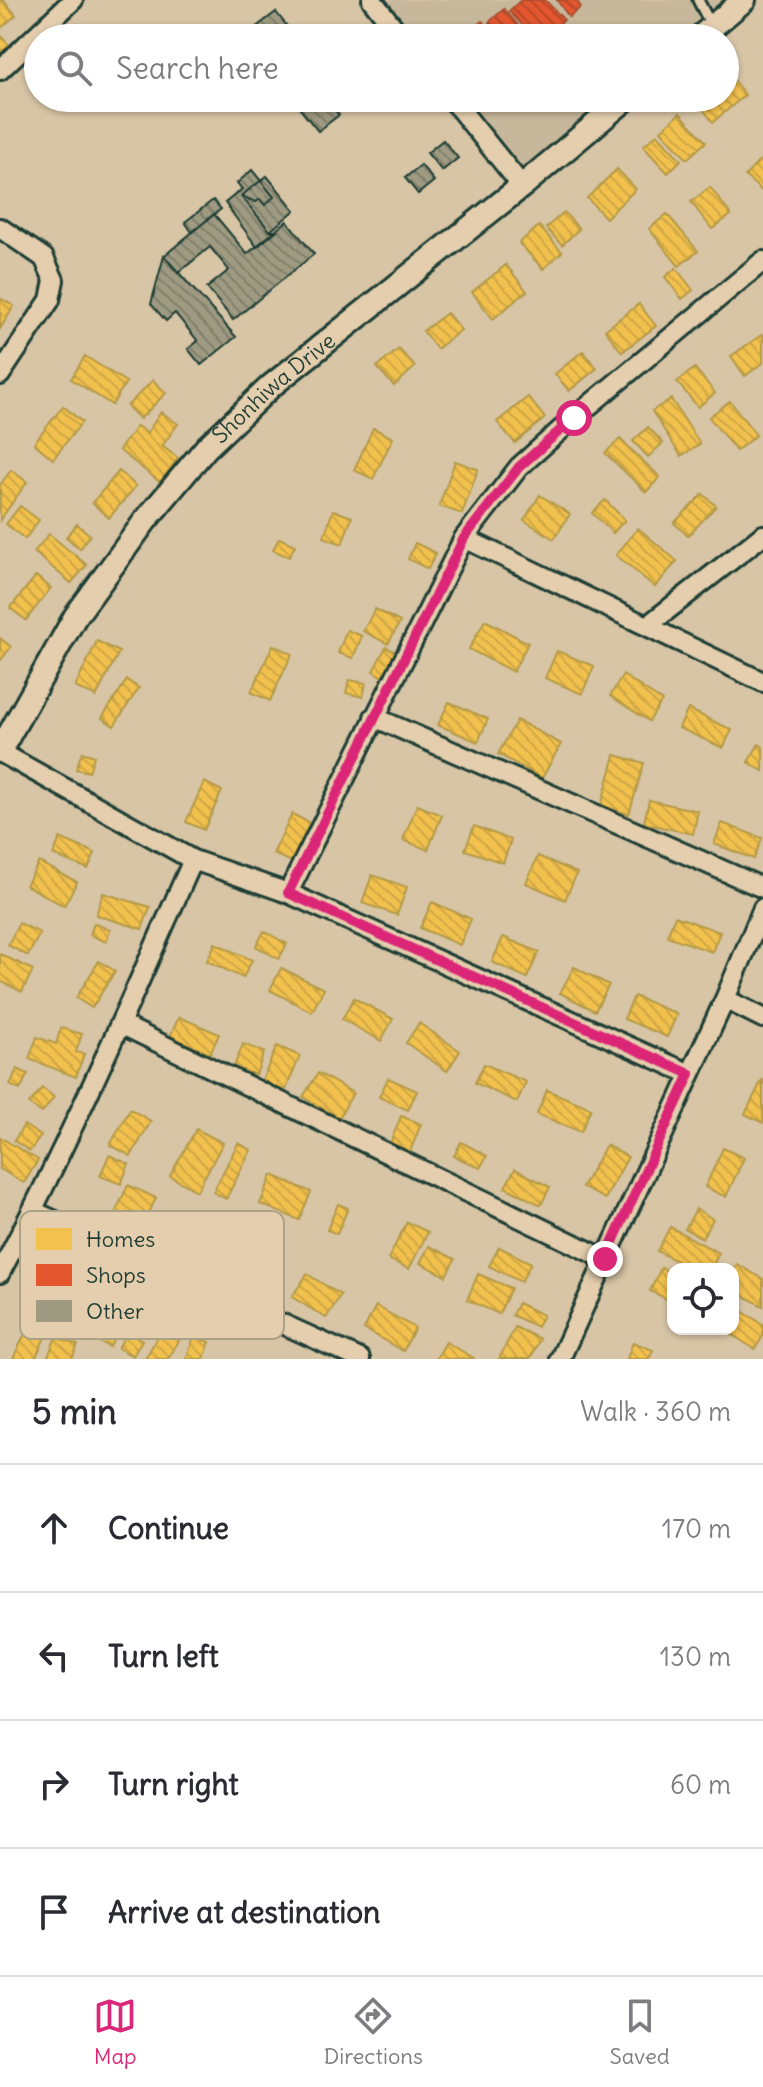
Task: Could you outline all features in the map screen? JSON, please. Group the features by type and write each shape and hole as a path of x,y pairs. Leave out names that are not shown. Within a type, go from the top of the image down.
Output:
{"street":[{"path":"48,24 73,0"},
{"path":"372,0 391,24"},
{"path":"716,24 744,0"},
{"path":"0,70 24,47"},
{"path":"462,112 522,186"},
{"name":"Shonhiwa Drive","path":"0,752 75,617 145,521 206,448 271,386 610,112"},
{"path":"0,228 44,258 54,280 50,300 0,375"},
{"path":"288,893 464,538 519,467 763,261"},
{"path":"647,626 763,535"},
{"path":"464,538 763,682"},
{"path":"374,717 763,888"},
{"path":"0,752 193,860 288,893 690,1074"},
{"path":"33,1211 193,860"},
{"path":"560,1359 725,999 763,908"},
{"path":"725,999 763,1018"},
{"path":"120,1024 605,1259"},
{"path":"0,1273 20,1235"},
{"path":"284,1326 354,1358"}],"lane":[{"path":"698,0 704,24"}],"shaded area":[{"path":"388,0 725,0 697,24 406,24"},
{"path":"474,112 592,112 520,173"}],"building: Homes":[{"path":"3,0 16,15 0,29 0,1"},
{"path":"0,34 11,48 0,56"},
{"path":"705,112 725,112 713,122"},
{"path":"680,113 706,142 687,159 661,130"},
{"path":"657,134 681,160 668,173 643,146"},
{"path":"763,157 763,192 745,176"},
{"path":"617,169 636,189 606,218 587,198"},
{"path":"710,187 731,215 712,229 691,202"},
{"path":"564,212 579,229 562,245 546,228"},
{"path":"667,214 698,251 679,266 649,229"},
{"path":"539,226 562,252 543,269 519,243"},
{"path":"506,265 527,291 493,319 472,292"},
{"path":"676,268 693,290 682,299 665,277"},
{"path":"0,298 14,306 0,329"},
{"path":"639,304 656,326 622,352 605,330"},
{"path":"447,313 461,330 437,349 423,331"},
{"path":"763,334 763,363 745,376 731,356"},
{"path":"399,349 415,367 394,386 377,367"},
{"path":"583,351 597,368 569,391 555,374"},
{"path":"85,356 126,382 112,405 71,379"},
{"path":"695,368 715,393 698,407 677,382"},
{"path":"153,380 166,393 140,419 127,406"},
{"path":"528,397 545,418 515,443 497,422"},
{"path":"671,399 700,444 681,456 652,411"},
{"path":"730,401 756,435 736,451 709,417"},
{"path":"63,406 82,422 53,459 34,443"},
{"path":"161,412 178,424 162,446 178,458 160,482 119,450 137,426 147,433"},
{"path":"648,427 663,443 648,457 633,441"},
{"path":"373,428 393,438 373,479 354,470"},
{"path":"620,439 660,477 646,492 605,453"},
{"path":"455,461 478,469 462,514 439,506"},
{"path":"11,470 27,482 0,520 0,485"},
{"path":"119,471 136,486 109,518 92,503"},
{"path":"703,494 716,506 688,536 674,523"},
{"path":"540,495 570,514 554,539 524,520"},
{"path":"605,500 625,520 613,533 592,513"},
{"path":"20,506 39,520 25,539 6,524"},
{"path":"333,510 352,517 342,544 324,537"},
{"path":"77,524 90,535 80,549 66,537"},
{"path":"638,528 677,561 655,587 616,555"},
{"path":"49,534 87,565 71,583 34,552"},
{"path":"279,538 295,545 289,557 273,550"},
{"path":"415,543 436,553 428,569 408,559"},
{"path":"36,576 51,588 26,620 10,608"},
{"path":"375,609 400,622 388,644 363,631"},
{"path":"485,620 528,643 513,672 469,649"},
{"path":"347,630 362,636 353,658 338,653"},
{"path":"0,638 11,647 0,661"},
{"path":"97,641 119,652 96,697 75,687"},
{"path":"273,645 292,654 270,701 251,692"},
{"path":"386,647 399,654 386,679 373,671"},
{"path":"557,651 594,666 582,694 545,678"},
{"path":"623,675 662,701 649,721 610,696"},
{"path":"127,680 139,688 114,726 102,718"},
{"path":"349,680 366,683 363,697 346,693"},
{"path":"449,702 488,719 478,742 438,725"},
{"path":"688,709 732,730 723,748 679,728"},
{"path":"517,720 561,744 542,778 498,754"},
{"path":"759,744 763,747 763,771 748,762"},
{"path":"82,752 94,756 89,772 76,769"},
{"path":"615,755 644,763 629,814 601,806"},
{"path":"204,782 222,791 204,830 186,822"},
{"path":"649,800 698,811 693,834 644,823"},
{"path":"417,805 442,815 428,850 403,840"},
{"path":"292,814 310,823 292,862 273,854"},
{"path":"722,823 762,838 754,859 714,844"},
{"path":"474,826 511,840 503,863 465,850"},
{"path":"60,838 95,853 88,869 53,855"},
{"path":"538,856 577,873 565,900 526,883"},
{"path":"39,862 77,882 64,906 26,885"},
{"path":"372,875 407,887 397,915 362,903"},
{"path":"103,893 150,907 142,929 96,915"},
{"path":"432,902 471,919 460,945 420,928"},
{"path":"675,916 720,932 712,952 667,936"},
{"path":"19,923 40,933 28,956 8,945"},
{"path":"94,923 110,930 106,942 90,935"},
{"path":"264,931 287,944 279,959 256,946"},
{"path":"503,937 539,952 527,978 492,962"},
{"path":"215,943 252,960 243,978 207,961"},
{"path":"0,954 33,970 22,992 0,981"},
{"path":"99,961 115,971 92,1008 76,998"},
{"path":"574,967 609,985 595,1011 560,993"},
{"path":"281,968 324,989 312,1012 270,990"},
{"path":"634,996 677,1014 667,1037 624,1019"},
{"path":"354,998 393,1019 381,1041 342,1019"},
{"path":"179,1017 219,1034 210,1054 170,1036"},
{"path":"419,1023 460,1051 447,1071 406,1043"},
{"path":"61,1028 82,1034 76,1052 84,1054 76,1077 29,1059 37,1037 56,1044"},
{"path":"243,1044 264,1052 256,1075 234,1067"},
{"path":"277,1046 300,1056 282,1099 258,1089"},
{"path":"484,1064 526,1082 517,1102 475,1083"},
{"path":"17,1069 28,1074 20,1090 10,1085"},
{"path":"318,1073 353,1093 339,1118 303,1097"},
{"path":"388,1078 417,1091 408,1110 379,1097"},
{"path":"763,1080 763,1123 745,1114"},
{"path":"42,1088 54,1097 42,1113 29,1104"},
{"path":"547,1090 591,1108 581,1132 537,1114"},
{"path":"130,1109 151,1121 131,1156 110,1145"},
{"path":"401,1116 421,1124 409,1154 389,1146"},
{"path":"24,1125 41,1136 30,1151 14,1141"},
{"path":"196,1129 223,1143 197,1191 170,1176"},
{"path":"0,1137 38,1160 24,1183 0,1169"},
{"path":"461,1142 487,1156 480,1168 454,1156"},
{"path":"238,1143 251,1150 226,1199 213,1192"},
{"path":"606,1145 628,1157 605,1199 582,1187"},
{"path":"723,1148 744,1158 726,1197 705,1187"},
{"path":"109,1155 129,1164 121,1184 100,1176"},
{"path":"515,1169 550,1187 541,1205 505,1187"},
{"path":"272,1175 311,1192 299,1220 284,1214 284,1211 260,1204"},
{"path":"128,1185 156,1198 150,1211 116,1211"},
{"path":"338,1204 348,1208 337,1234 327,1230"},
{"path":"696,1209 713,1219 702,1238 685,1229"},
{"path":"407,1222 428,1232 409,1269 388,1259"},
{"path":"670,1227 719,1253 714,1263 680,1263 657,1251"},
{"path":"429,1246 455,1259 446,1276 420,1263"},
{"path":"499,1247 531,1263 521,1282 489,1266"},
{"path":"739,1265 763,1279 763,1306 739,1293"},
{"path":"661,1268 667,1270 667,1299 650,1291"},
{"path":"307,1274 341,1295 326,1318 292,1297"},
{"path":"478,1274 511,1288 499,1314 467,1300"},
{"path":"518,1303 543,1315 537,1327 512,1315"},
{"path":"376,1306 415,1328 403,1351 364,1329"},
{"path":"739,1310 763,1324 763,1336 755,1349 732,1335 739,1335"},
{"path":"515,1327 540,1339 530,1359 499,1359"},
{"path":"22,1339 44,1339 35,1359 13,1359"},
{"path":"55,1339 78,1345 72,1359 47,1359"},
{"path":"93,1339 113,1339 110,1347"},
{"path":"123,1339 142,1340 133,1356 118,1348"},
{"path":"156,1339 180,1339 168,1359 145,1359"},
{"path":"193,1339 210,1342 204,1359 186,1359"},
{"path":"446,1342 474,1358 474,1359 436,1359"},
{"path":"633,1342 653,1350 649,1359 627,1359"}],"building: Shops":[{"path":"521,0 545,0 564,20 560,24 522,24 509,11"},
{"path":"557,0 576,0 581,7 569,17"},
{"path":"504,9 517,24 491,24 489,22"}],"building: Other":[{"path":"276,12 285,24 260,24"},
{"path":"303,112 337,112 339,115 318,131"},
{"path":"443,140 458,158 442,171 427,153"},
{"path":"421,165 434,181 418,194 405,178"},
{"path":"252,170 274,197 265,205 260,199 256,202 241,196 270,231 276,231 257,247 225,203 242,189 237,183"},
{"path":"267,176 295,210 270,231 241,196"},
{"path":"213,200 221,209 192,232 185,222"},
{"path":"214,214 247,254 287,221 314,254 233,320 207,288 229,270 210,247 178,273 164,256"},
{"path":"164,256 236,337 201,365 188,349 198,341 175,313 166,321 151,304"}],"route":[{"path":"574,418 519,467 464,538 288,893 690,1074 605,1259"}]}
